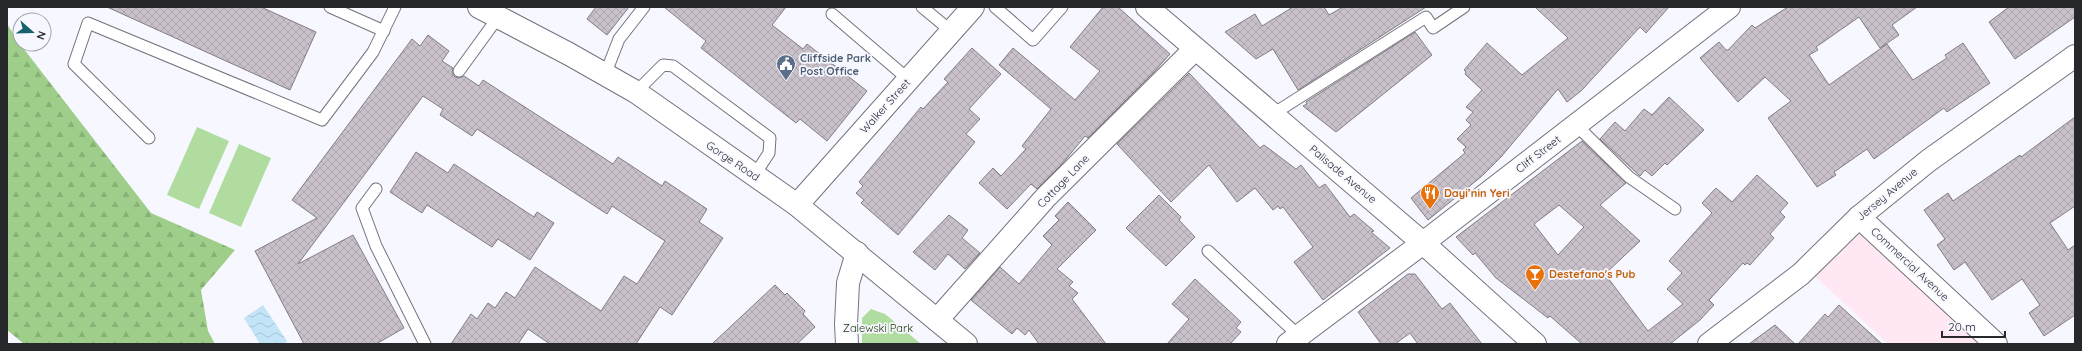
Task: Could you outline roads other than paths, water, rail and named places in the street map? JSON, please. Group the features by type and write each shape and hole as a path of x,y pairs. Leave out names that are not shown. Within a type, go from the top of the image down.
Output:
{"street":[{"name":"Gorge Road","path":"479,7 636,92 797,205 966,344"},
{"name":"Walker Street","path":"797,205 973,7"},
{"name":"Palisade Avenue","path":"1148,7 1195,49 1424,242 1535,344"},
{"name":"Cliff Street","path":"1294,340 1424,242 1729,7"},
{"name":"Cottage Lane","path":"937,320 1046,197 1195,49"},
{"name":"Jersey Avenue","path":"1709,344 1801,274 1859,218 1928,161 2075,56"},
{"name":"Commercial Avenue","path":"1859,218 1996,344"},
{"path":"847,344 846,324 848,283 857,253"}],"lane":[{"path":"330,7 384,31"},
{"path":"149,138 74,64 88,23 322,120 373,52 395,7"},
{"path":"605,75 619,39 644,7"},
{"path":"922,7 951,31"},
{"path":"995,7 1033,40 1062,7"},
{"path":"1273,114 1426,17 1433,28 1464,7"},
{"path":"832,14 908,79"},
{"path":"459,71 498,16"},
{"path":"636,92 663,65 673,66 770,138 769,153 754,176"},
{"path":"1576,125 1629,177 1675,209"},
{"path":"376,189 362,208 376,246 425,344"},
{"path":"1208,250 1294,340"}],"water":[{"path":"263,305 287,341 285,344 260,344 244,318"}],"place":[{"name":"Cliffside Park Post Office","path":"786,81"},
{"name":"Dayi’nin Yeri","path":"1430,210"},
{"name":"Destefano's Pub","path":"1535,291"}],"park label":[{"name":"Zalewski Park","path":"878,328"}]}
